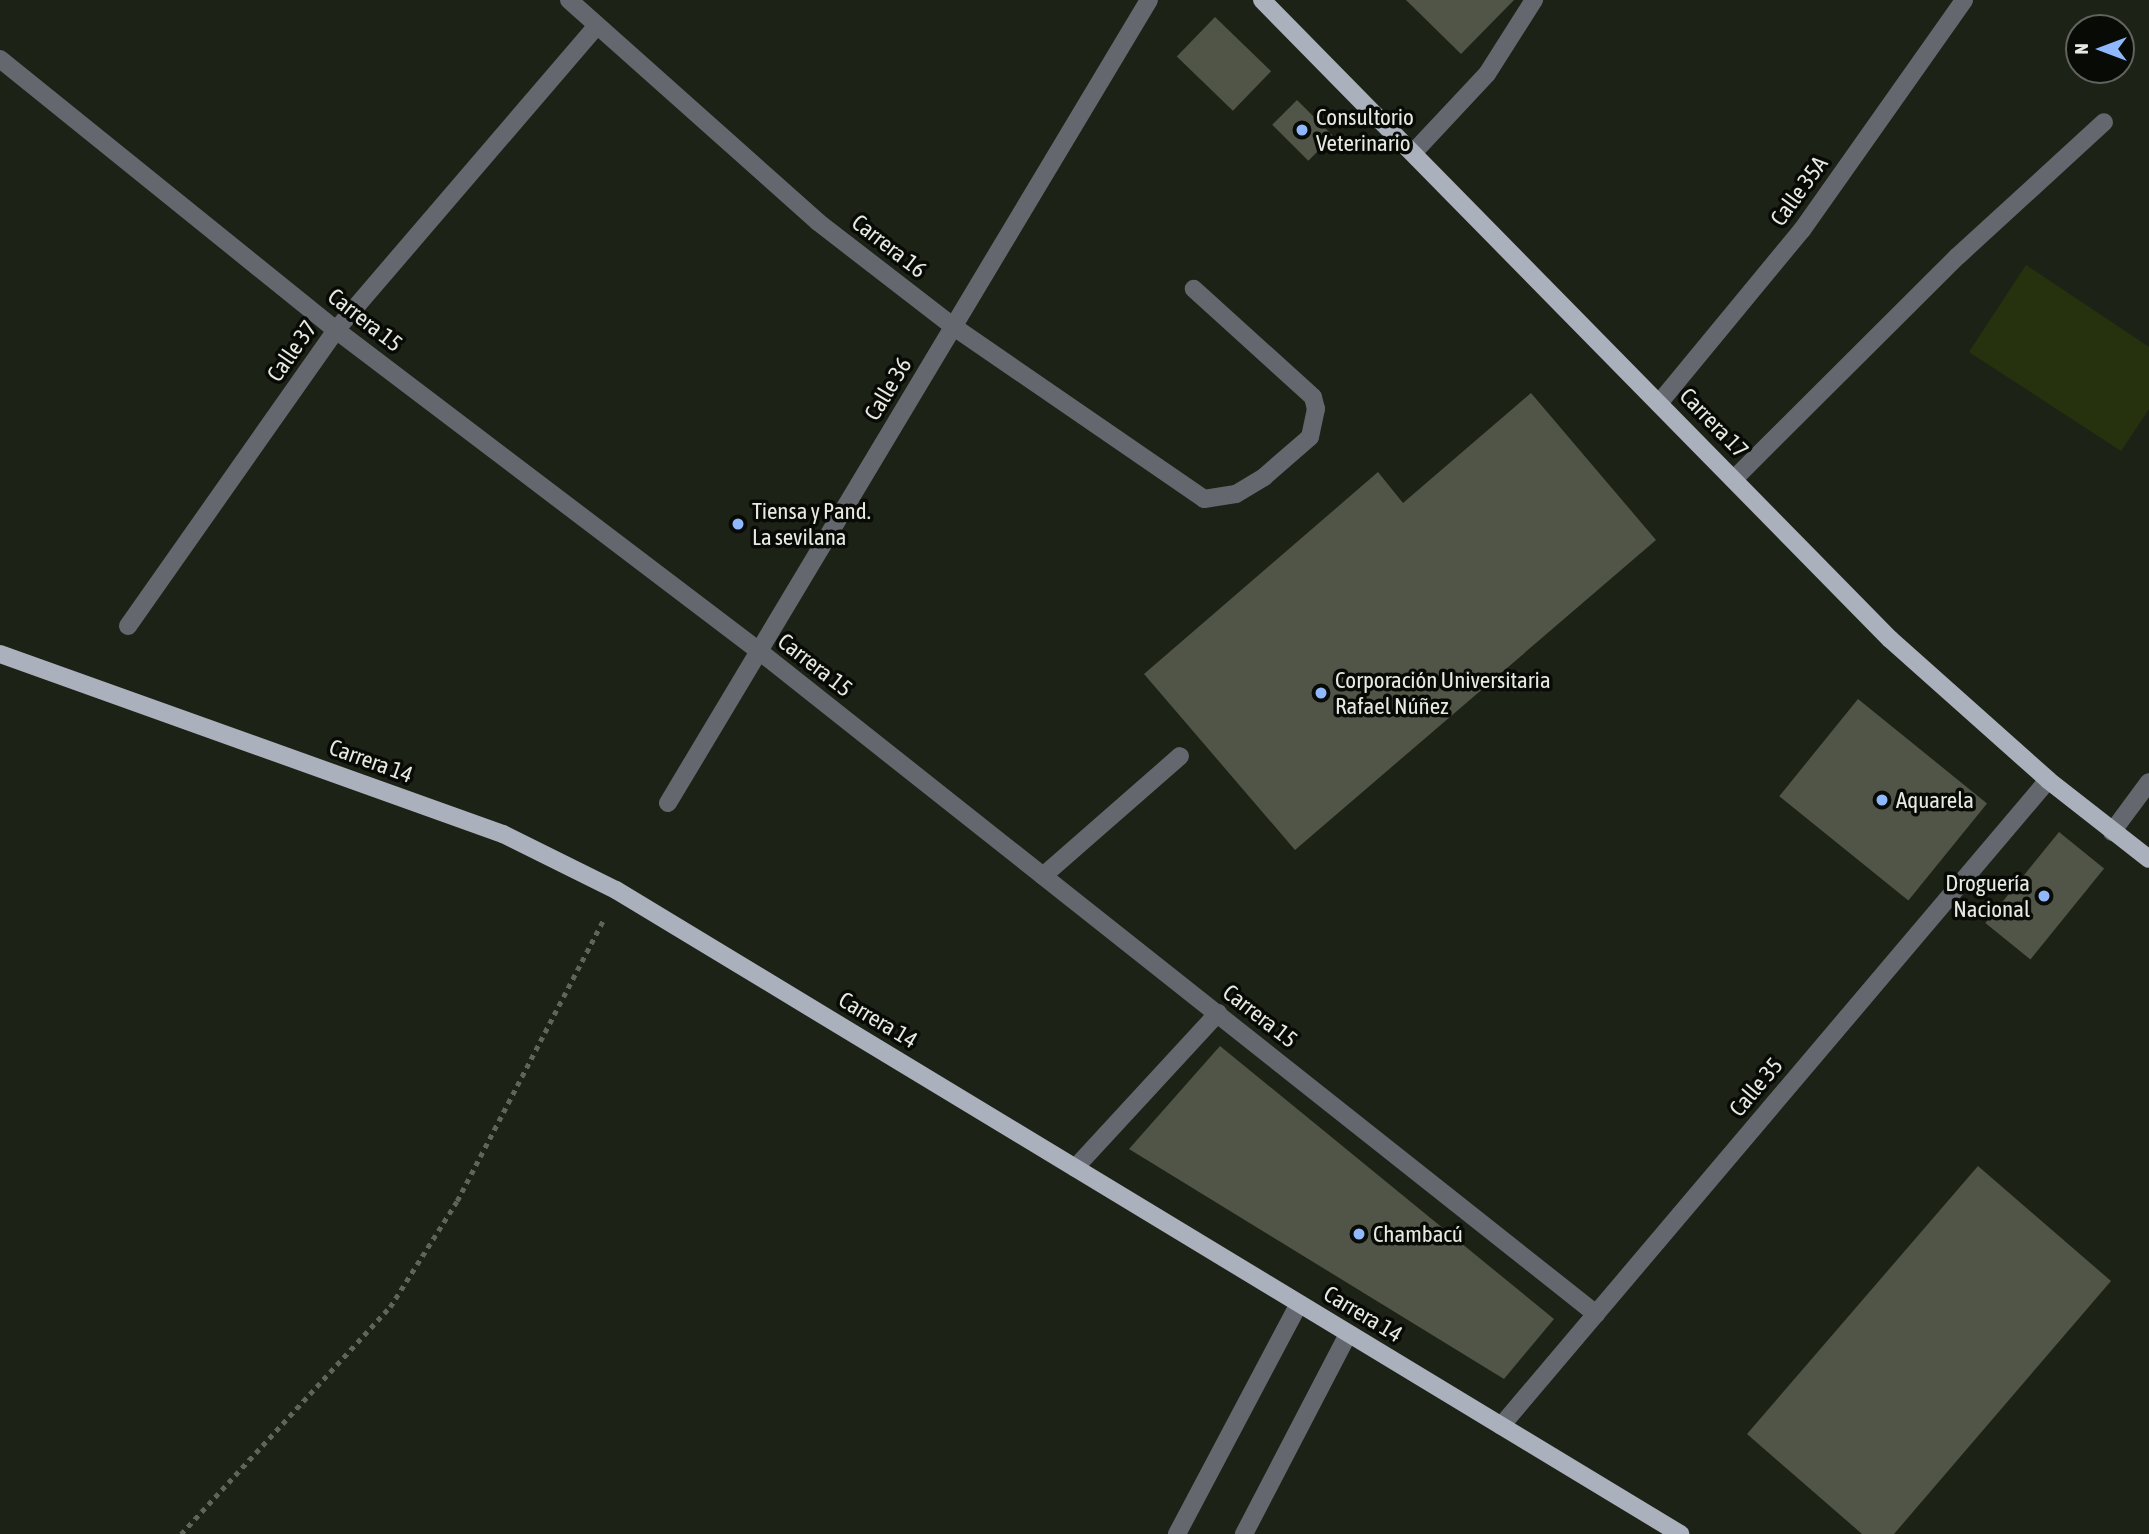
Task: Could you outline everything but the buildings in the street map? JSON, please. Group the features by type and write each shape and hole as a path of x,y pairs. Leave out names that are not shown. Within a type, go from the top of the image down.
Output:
{"main road":[{"name":"Carrera 17","path":"1262,0 1890,639 2048,780 2149,859"},
{"name":"Carrera 14","path":"0,654 503,834 616,890 1680,1534"}],"street":[{"name":"Carrera 16","path":"569,0 818,222 954,327 1204,499 1236,494 1264,477 1310,437 1317,410 1313,397 1194,289"},
{"name":"Calle 36","path":"668,803 1149,0"},
{"path":"1413,153 1487,74 1534,0"},
{"name":"Calle 35A","path":"1660,402 1802,230 1964,0"},
{"name":"Calle 37","path":"128,626 336,330 597,25"},
{"name":"Carrera 15","path":"0,59 336,330 759,651 1596,1314"},
{"path":"1734,479 1958,256 2104,122"},
{"path":"1043,876 1180,756"},
{"name":"Calle 35","path":"1501,1426 2048,780"},
{"path":"2112,832 2149,782"},
{"path":"1075,1168 1218,1013"},
{"path":"1177,1534 1299,1304"},
{"path":"1244,1534 1348,1334"}],"path":[{"path":"181,1534 390,1307 457,1201 606,915"}],"green space":[{"path":"2026,265 2149,347 2149,409 2121,451 1969,352"}],"place":[{"name":"Consultorio Veterinario","path":"1302,130"},
{"name":"Tiensa y Pand. La sevilana","path":"738,524"},
{"name":"Corporación Universitaria Rafael Núñez","path":"1321,693"},
{"name":"Aquarela","path":"1882,800"},
{"name":"Droguería Nacional","path":"2044,896"},
{"name":"Chambacú","path":"1359,1234"}]}
